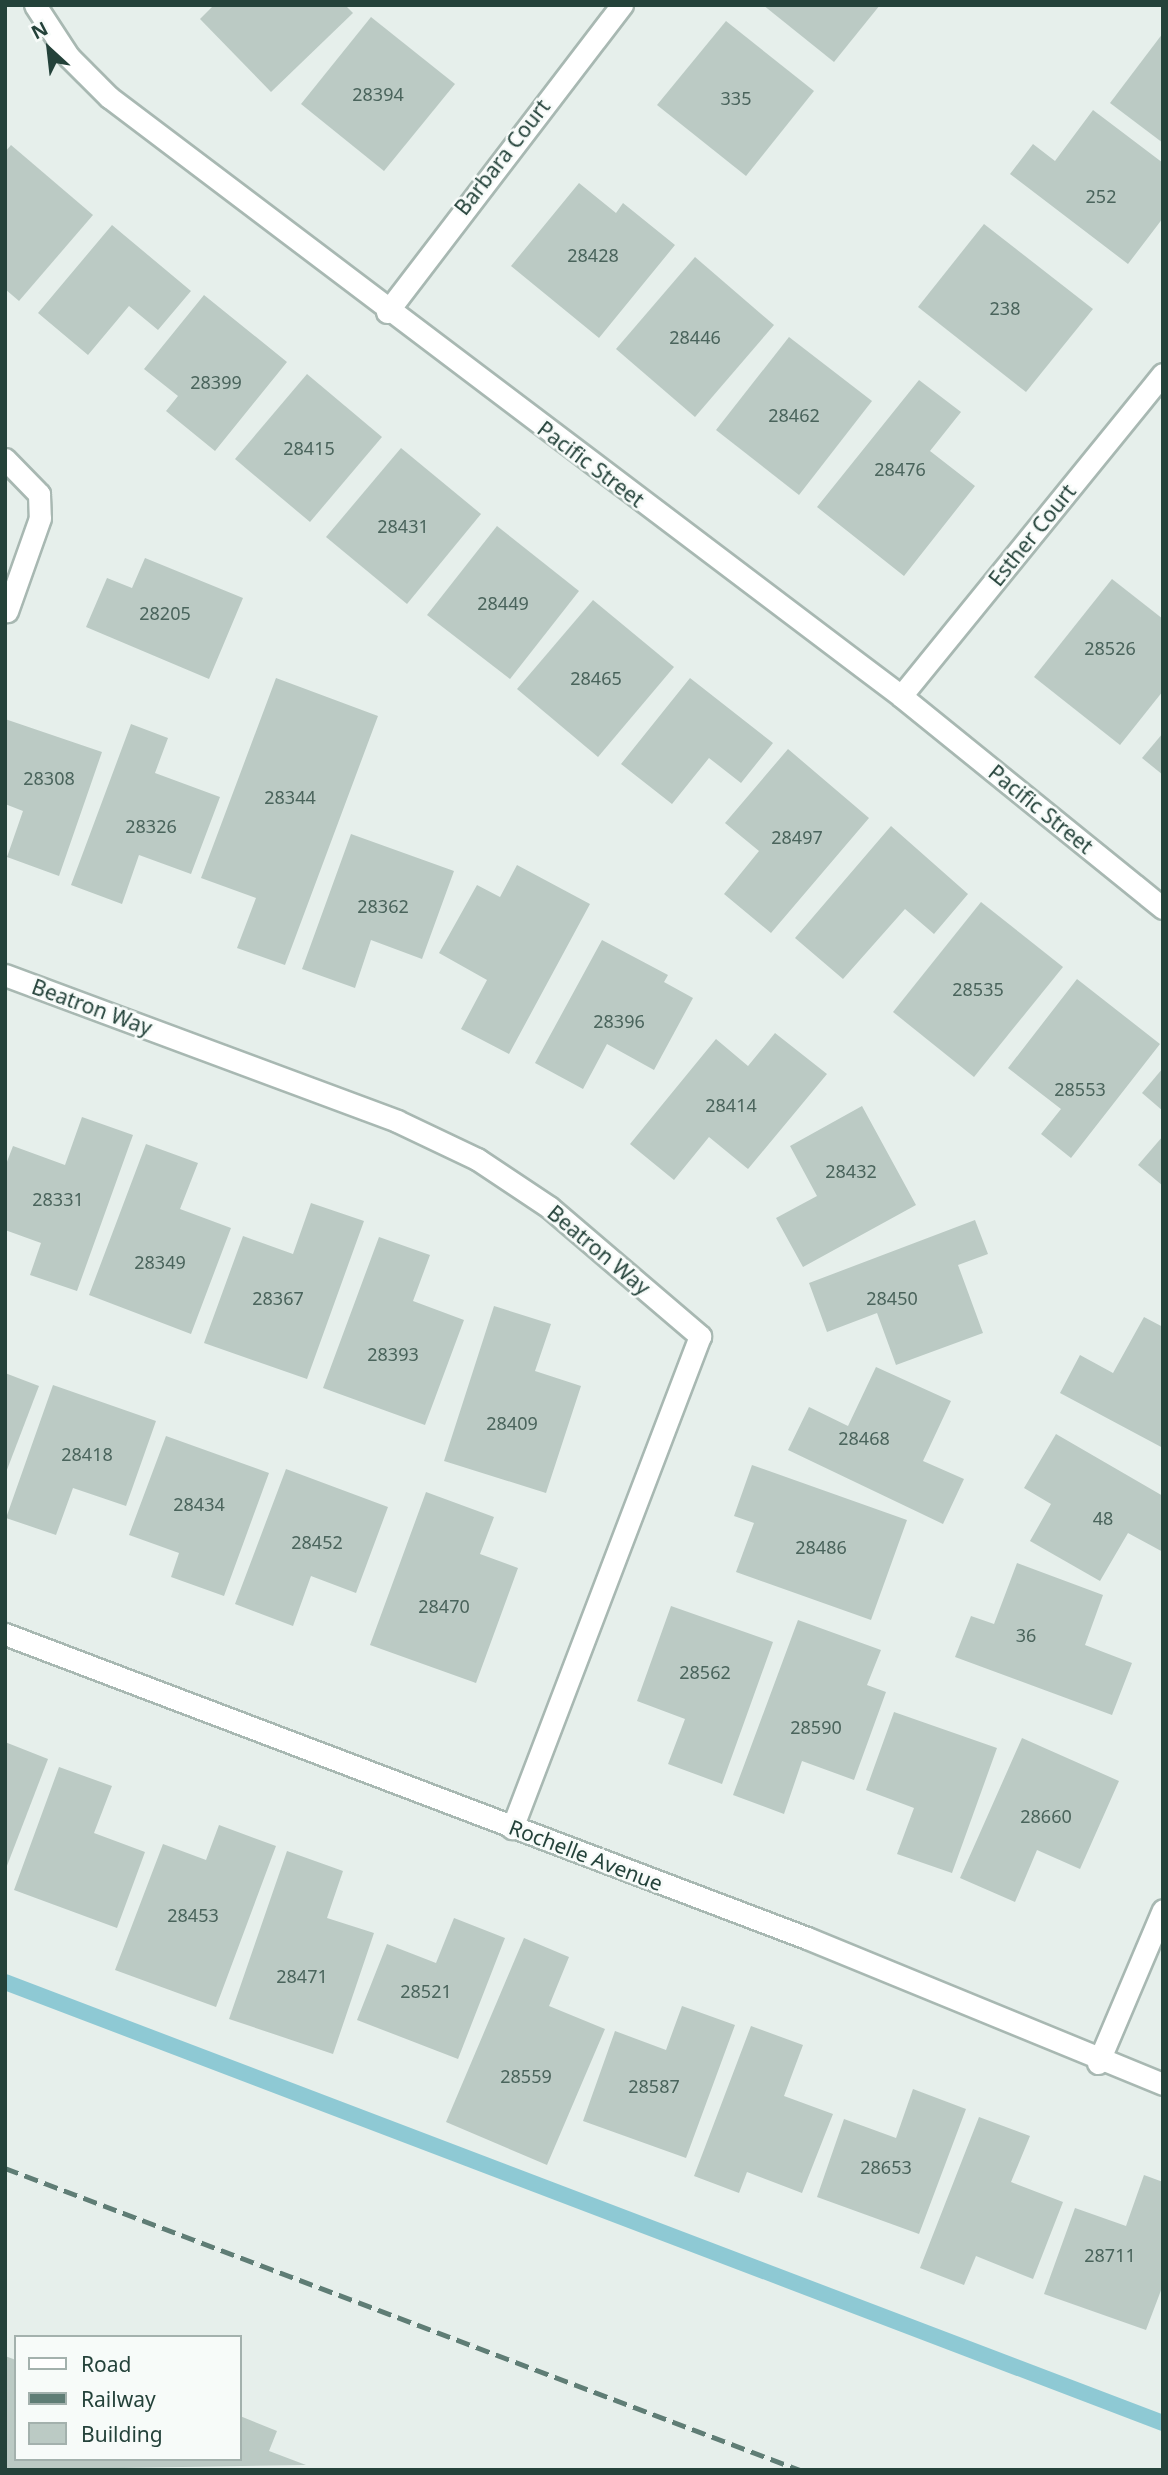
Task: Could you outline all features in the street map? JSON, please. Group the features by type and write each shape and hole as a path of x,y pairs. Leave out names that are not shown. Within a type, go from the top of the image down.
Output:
{"street":[{"name":"Pacific Street","path":"35,5 69,57 109,97 387,312 901,695 1163,908"},
{"name":"Barbara Court","path":"387,312 622,5"},
{"name":"Esther Court","path":"901,695 1163,374"},
{"path":"5,459 39,494 40,518 6,611"},
{"name":"Beatron Way","path":"5,975 397,1121 477,1159 549,1207 700,1336 512,1828"},
{"name":"Rochelle Avenue","path":"5,1634 807,1938 1098,2063 1163,2084"},
{"path":"1098,2063 1163,1910"}],"building":[{"path":"214,5 345,5 353,13 271,92 200,19"},
{"path":"763,5 880,5 834,62"},
{"path":"371,17 455,84 384,171 301,104"},
{"path":"726,21 814,91 746,176 657,105"},
{"path":"1163,33 1163,143 1110,103"},
{"path":"1093,110 1163,163 1163,218 1128,264 1010,174 1033,144 1055,161"},
{"path":"11,145 93,215 19,301 5,289 5,152"},
{"path":"579,183 616,213 623,203 675,245 599,338 511,266"},
{"path":"984,224 1093,309 1026,392 918,307"},
{"path":"112,225 191,291 158,330 129,306 88,355 38,313"},
{"path":"695,257 774,325 695,417 616,349"},
{"path":"204,295 287,362 215,451 166,411 178,396 144,369"},
{"path":"789,337 872,401 799,495 716,430"},
{"path":"307,374 382,437 310,522 235,459"},
{"path":"919,380 961,412 930,451 975,486 904,576 817,507"},
{"path":"401,448 481,514 407,604 326,537"},
{"path":"497,526 579,591 510,679 427,615"},
{"path":"145,558 243,598 209,679 86,627 107,578 132,588"},
{"path":"1112,579 1163,619 1163,691 1120,745 1034,677"},
{"path":"593,600 674,667 598,757 517,689"},
{"path":"276,678 378,716 285,965 237,948 256,898 201,878"},
{"path":"690,678 773,743 741,783 709,758 672,804 621,764"},
{"path":"5,719 102,752 59,876 7,857 23,811 5,804"},
{"path":"131,724 168,738 155,773 220,797 191,874 139,855 122,904 71,885"},
{"path":"1163,733 1163,775 1142,758"},
{"path":"788,749 869,818 771,933 724,894 759,851 725,823"},
{"path":"891,826 968,894 934,934 905,909 843,979 795,938"},
{"path":"351,834 454,871 422,959 371,940 355,988 302,969"},
{"path":"517,865 590,904 509,1054 461,1029 487,980 439,953 477,885 500,897"},
{"path":"981,902 1063,967 974,1077 893,1012"},
{"path":"602,940 668,975 664,982 693,998 654,1070 607,1044 583,1089 535,1063"},
{"path":"1077,979 1160,1044 1071,1158 1041,1134 1061,1109 1008,1068"},
{"path":"775,1033 827,1074 748,1169 709,1137 674,1180 630,1144 716,1039 748,1066"},
{"path":"1163,1068 1163,1111 1142,1093"},
{"path":"862,1106 916,1205 803,1267 776,1218 817,1196 790,1146"},
{"path":"82,1117 133,1135 77,1291 30,1275 41,1243 5,1230 5,1167 13,1146 65,1165"},
{"path":"1163,1136 1163,1186 1138,1165"},
{"path":"146,1144 198,1163 180,1209 231,1228 191,1334 89,1295"},
{"path":"311,1203 364,1221 307,1379 204,1343 243,1236 293,1254"},
{"path":"975,1220 988,1254 958,1265 983,1333 896,1365 877,1313 827,1332 809,1283"},
{"path":"379,1237 430,1255 413,1301 464,1320 425,1425 323,1388"},
{"path":"494,1306 551,1324 535,1371 581,1386 546,1493 444,1461"},
{"path":"1144,1317 1163,1327 1163,1448 1060,1393 1080,1355 1113,1373"},
{"path":"876,1367 951,1401 923,1461 964,1479 943,1524 788,1450 809,1407 848,1426"},
{"path":"5,1373 39,1386 5,1475"},
{"path":"53,1385 156,1421 126,1506 73,1488 56,1535 6,1518"},
{"path":"1056,1434 1163,1496 1163,1552 1128,1533 1100,1581 1030,1541 1051,1504 1024,1488"},
{"path":"166,1436 269,1473 224,1596 171,1577 179,1553 129,1535"},
{"path":"752,1465 907,1520 871,1620 736,1572 754,1523 734,1516"},
{"path":"286,1469 388,1507 356,1593 311,1576 293,1626 235,1604"},
{"path":"426,1492 494,1517 480,1554 518,1568 476,1683 370,1645"},
{"path":"1017,1563 1103,1595 1085,1645 1132,1663 1112,1715 955,1657 971,1616 994,1624"},
{"path":"671,1606 773,1642 722,1784 668,1764 685,1719 637,1701"},
{"path":"798,1620 881,1650 867,1685 886,1692 854,1780 802,1761 784,1814 733,1795"},
{"path":"894,1712 997,1748 952,1873 897,1854 914,1808 866,1790"},
{"path":"1022,1738 1119,1781 1080,1869 1037,1850 1015,1902 960,1878"},
{"path":"5,1742 48,1759 5,1871"},
{"path":"59,1767 112,1786 94,1833 145,1852 117,1928 14,1890"},
{"path":"219,1825 276,1846 216,2007 115,1970 163,1844 206,1860"},
{"path":"287,1851 343,1871 327,1918 374,1933 333,2054 229,2019"},
{"path":"454,1918 505,1938 458,2059 357,2020 387,1944 436,1963"},
{"path":"524,1938 569,1957 549,2006 605,2029 547,2165 446,2122"},
{"path":"682,2006 735,2025 686,2158 583,2121 615,2031 666,2050"},
{"path":"751,2026 803,2045 784,2096 833,2114 802,2193 747,2172 739,2193 694,2176"},
{"path":"913,2089 966,2109 919,2234 817,2197 844,2119 896,2138"},
{"path":"979,2117 1030,2136 1011,2182 1063,2202 1033,2279 976,2256 964,2285 920,2268"},
{"path":"1144,2175 1163,2182 1163,2285 1146,2330 1044,2294 1075,2208 1126,2226"},
{"path":"5,2356 14,2359 14,2461 242,2461 242,2417 277,2431 269,2451 306,2465 5,2470"}],"waterway":[{"path":"5,1982 1163,2423"}],"railway":[{"path":"5,2168 800,2470"}]}
